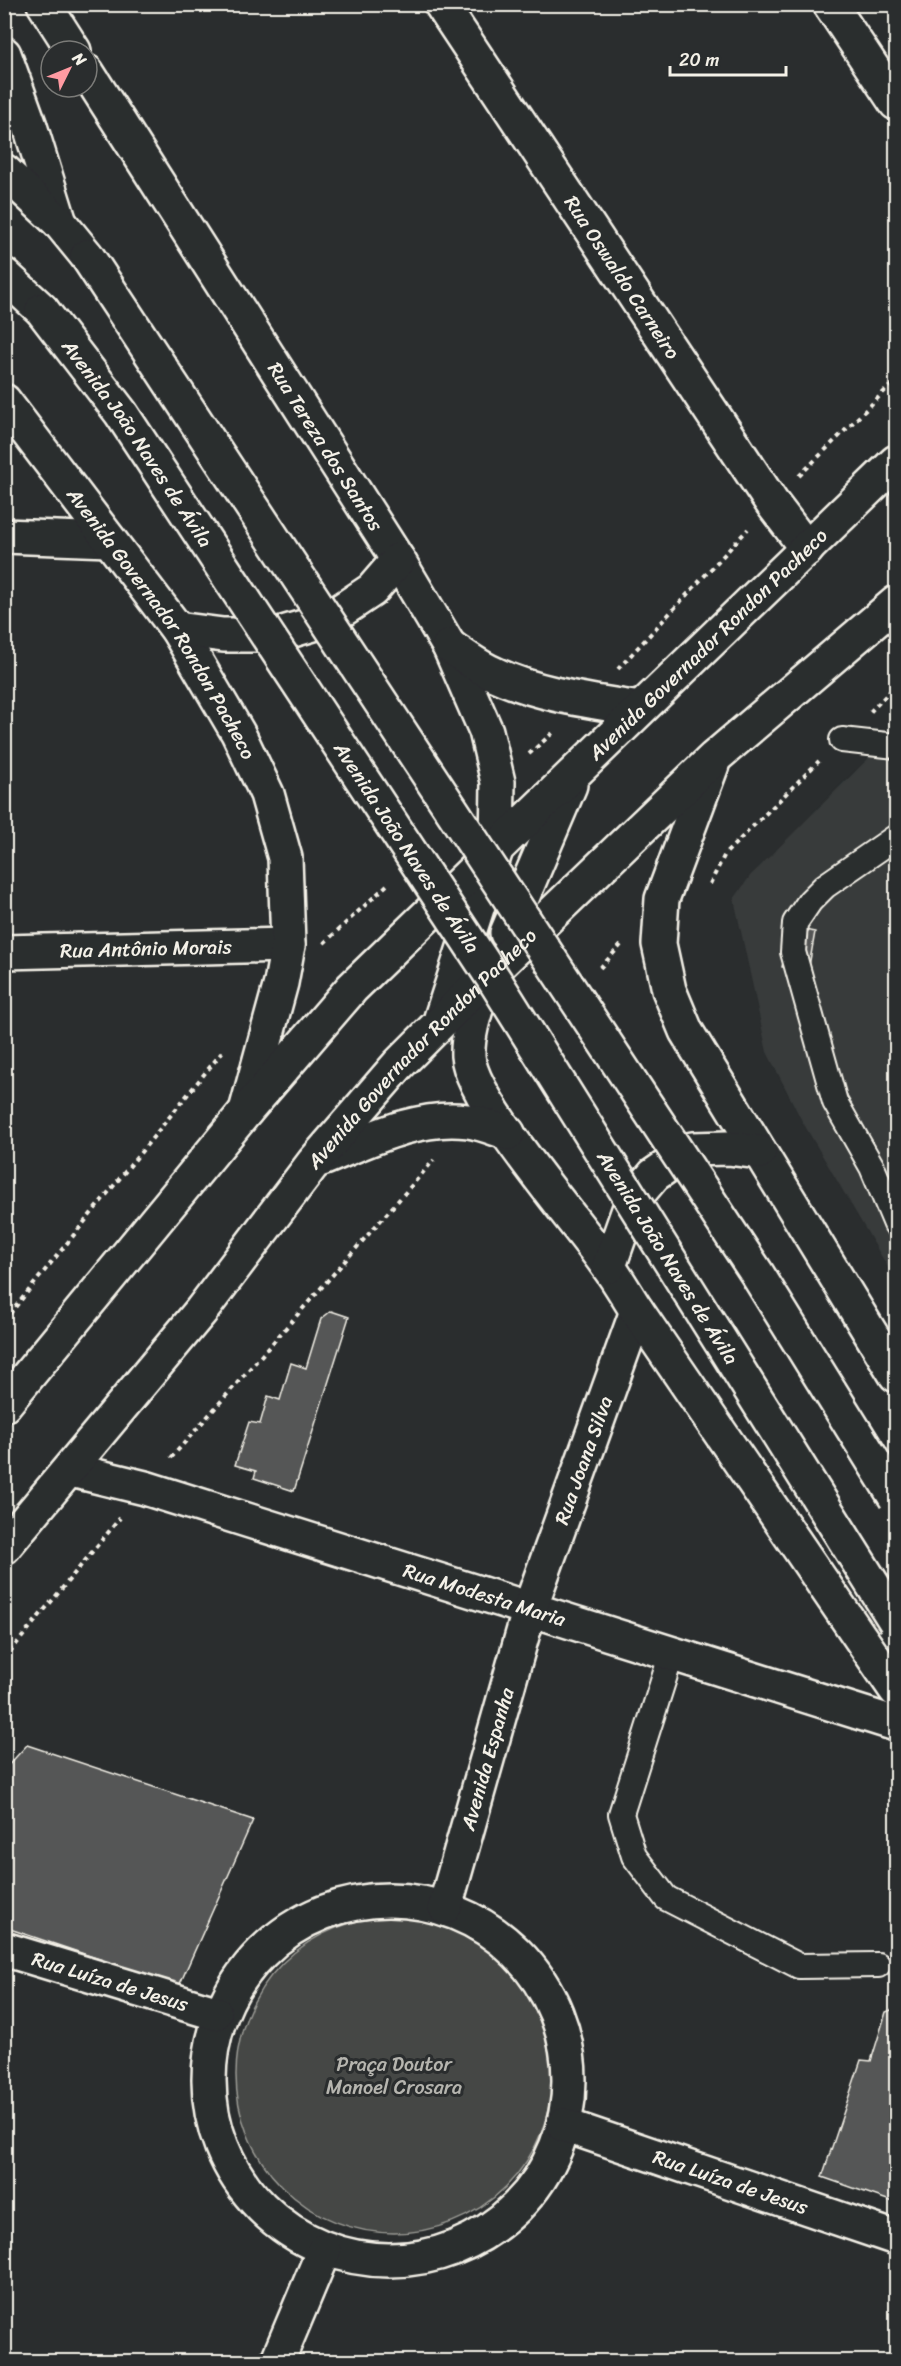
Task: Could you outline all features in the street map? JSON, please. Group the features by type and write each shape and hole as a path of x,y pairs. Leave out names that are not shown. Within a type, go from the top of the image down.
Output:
{"main road":[{"path":"44,4 66,39"},
{"name":"Rua Oswaldo Carneiro","path":"441,4 772,503 807,549"},
{"path":"830,4 897,103"},
{"path":"4,54 30,126 60,223"},
{"name":"Rua Tereza dos Santos","path":"99,91 398,561 448,646 486,731 498,782 497,846"},
{"path":"4,171 60,223 87,256 750,1263 897,1498"},
{"name":"Avenida João Naves de Ávila","path":"4,275 42,310 121,413 497,984 897,1622"},
{"name":"Avenida Governador Rondon Pacheco","path":"4,401 177,629 238,733 267,794 285,858 288,945 281,983 246,1111"},
{"name":"Avenida Governador Rondon Pacheco","path":"4,1405 246,1111 352,988 897,462"},
{"path":"4,536 109,540"},
{"path":"177,629 223,635 276,634 327,620 372,590 398,561"},
{"name":"Avenida Governador Rondon Pacheco","path":"4,1547 71,1470 201,1311 314,1162 398,1065 487,976 714,758 897,603"},
{"path":"448,646 487,670 523,685 589,701 639,709"},
{"path":"714,758 662,898 659,944 669,990 686,1031 897,1375"},
{"path":"574,774 531,881 487,976 472,1024 468,1056 475,1084 508,1133 609,1266 636,1311 897,1690"},
{"path":"439,1023 497,846"},
{"name":"Rua Antônio Morais","path":"4,952 288,945"},
{"path":"314,1162 389,1133 438,1121 469,1121 508,1133"},
{"path":"609,1266 632,1201 654,1174 692,1149 728,1148 759,1152"},
{"name":"Rua Joana Silva","path":"530,1608 636,1311"},
{"name":"Rua Modesta Maria","path":"71,1470 145,1488 897,1724"},
{"name":"Avenida Espanha","path":"445,1907 530,1608"},
{"path":"377,1898 445,1907 495,1932 540,1977 566,2035 564,2125 550,2166 506,2220 440,2255 372,2262 324,2250 288,2231 230,2168 206,2085 215,2013 272,1938 302,1919 377,1898"},
{"name":"Rua Luíza de Jesus","path":"4,1949 215,2013"},
{"name":"Rua Luíza de Jesus","path":"564,2125 897,2238"},
{"path":"277,2361 324,2250"}],"lane":[{"path":"842,740 897,746"},
{"path":"897,837 825,886 810,900 795,923 793,952 835,1102 872,1167 897,1224"},
{"path":"672,1653 621,1814 634,1856 666,1898 799,1966 878,1965"}],"shaded area":[{"path":"896,731 896,1281 802,1121 767,1052 734,899 750,876"}],"green space":[{"name":"Praça Doutor Manoel Crosara","path":"394,1917 425,1920 454,1929 482,1944 516,1975 540,2015 549,2044 552,2075 549,2106 540,2135 525,2163 494,2197 454,2221 425,2230 394,2233 363,2230 334,2221 306,2206 272,2175 248,2135 239,2106 236,2075 239,2044 248,2015 263,1987 294,1953 334,1929 363,1920"}],"building":[{"path":"790,927 815,932 808,972 782,967"},
{"path":"331,1311 349,1317 294,1491 254,1478 256,1471 235,1465 249,1422 260,1424 268,1396 280,1400 291,1363 306,1368 321,1319"},
{"path":"27,1745 253,1820 179,1986 4,1927 4,1770"},
{"path":"896,2008 896,2203 822,2177 861,2060 871,2061 886,2012"}]}
